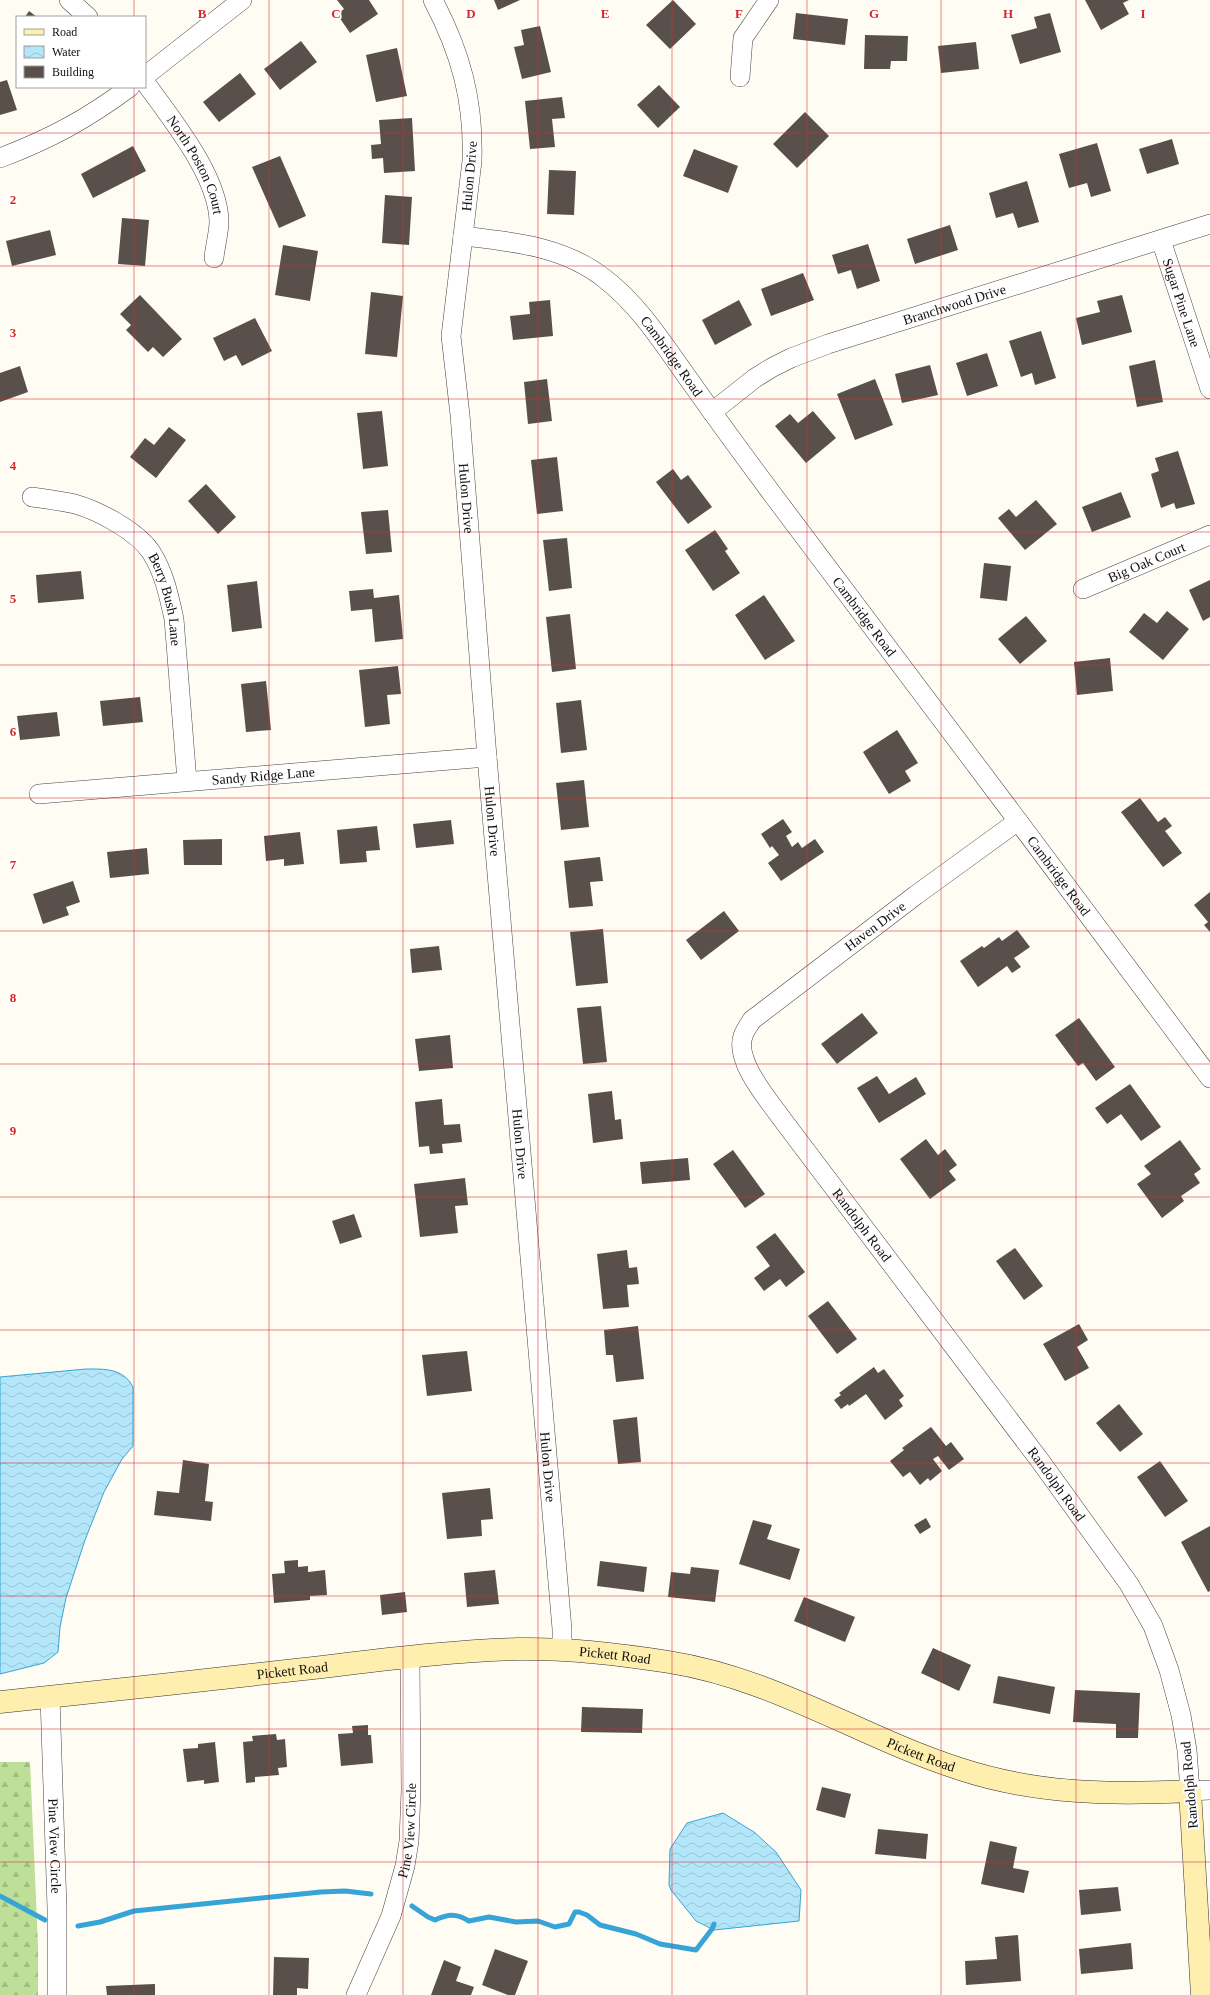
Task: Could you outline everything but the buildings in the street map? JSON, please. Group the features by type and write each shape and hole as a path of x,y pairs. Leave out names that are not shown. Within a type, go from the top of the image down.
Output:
{"street":[{"path":"69,0 87,16"},
{"path":"146,75 242,0"},
{"name":"Hulon Drive","path":"433,0 446,25 465,78 473,134 472,161 451,336 460,415 487,756 562,1628 562,1650"},
{"path":"740,76 743,38 769,0"},
{"name":"North Poston Court","path":"146,83 191,147 204,172 215,200 219,222 214,258"},
{"path":"0,158 39,143 66,130 95,112 129,88"},
{"name":"Branchwood Drive","path":"712,412 755,378 791,358 828,344 1210,224"},
{"name":"Cambridge Road","path":"463,236 519,242 540,247 586,265 605,278 641,314 712,412 1210,1078"},
{"name":"Sugar Pine Lane","path":"1161,240 1210,389"},
{"name":"Berry Bush Lane","path":"32,497 75,504 97,513 124,527 151,552 160,568 170,598 174,619 187,781"},
{"name":"Big Oak Court","path":"1083,589 1210,536"},
{"name":"Sandy Ridge Lane","path":"39,794 487,756"},
{"name":"Haven Drive","path":"742,1041 746,1029 752,1020 787,992 916,894 1018,821"},
{"name":"Randolph Road","path":"742,1041 746,1063 760,1088 1041,1462 1129,1584 1152,1626 1171,1676 1181,1715 1187,1750 1200,1791 1202,1995"},
{"name":"Pickett Road","path":"0,1702 410,1658 518,1649 562,1650 673,1662 742,1680 806,1704 958,1769 1012,1784 1057,1791 1089,1793 1144,1794 1200,1791"},
{"name":"Pine View Circle","path":"356,1995 390,1916 406,1860 409,1841 411,1790 410,1658"},
{"name":"Pine View Circle","path":"50,1697 57,1908 58,1995"}],"green space":[{"path":"0,1762 30,1762 38,1946 38,1995 0,1995"}],"water":[{"path":"100,1369 119,1373 129,1381 133,1387 133,1446 122,1459 104,1492 85,1540 66,1598 60,1627 58,1652 44,1663 0,1674 0,1377"},
{"path":"723,1813 754,1832 776,1852 801,1890 799,1921 714,1930 696,1921 671,1890 669,1885 670,1849 687,1823"}],"waterway":[{"path":"78,1926 100,1922 134,1911 321,1892 345,1891 371,1894"},
{"path":"0,1896 45,1920"},
{"path":"412,1906 435,1920 444,1916 452,1915 469,1921 489,1917 516,1922 538,1921 555,1927 569,1924 575,1912 579,1912 587,1915 600,1925 636,1934 660,1944 696,1950 712,1929 714,1924"}]}
